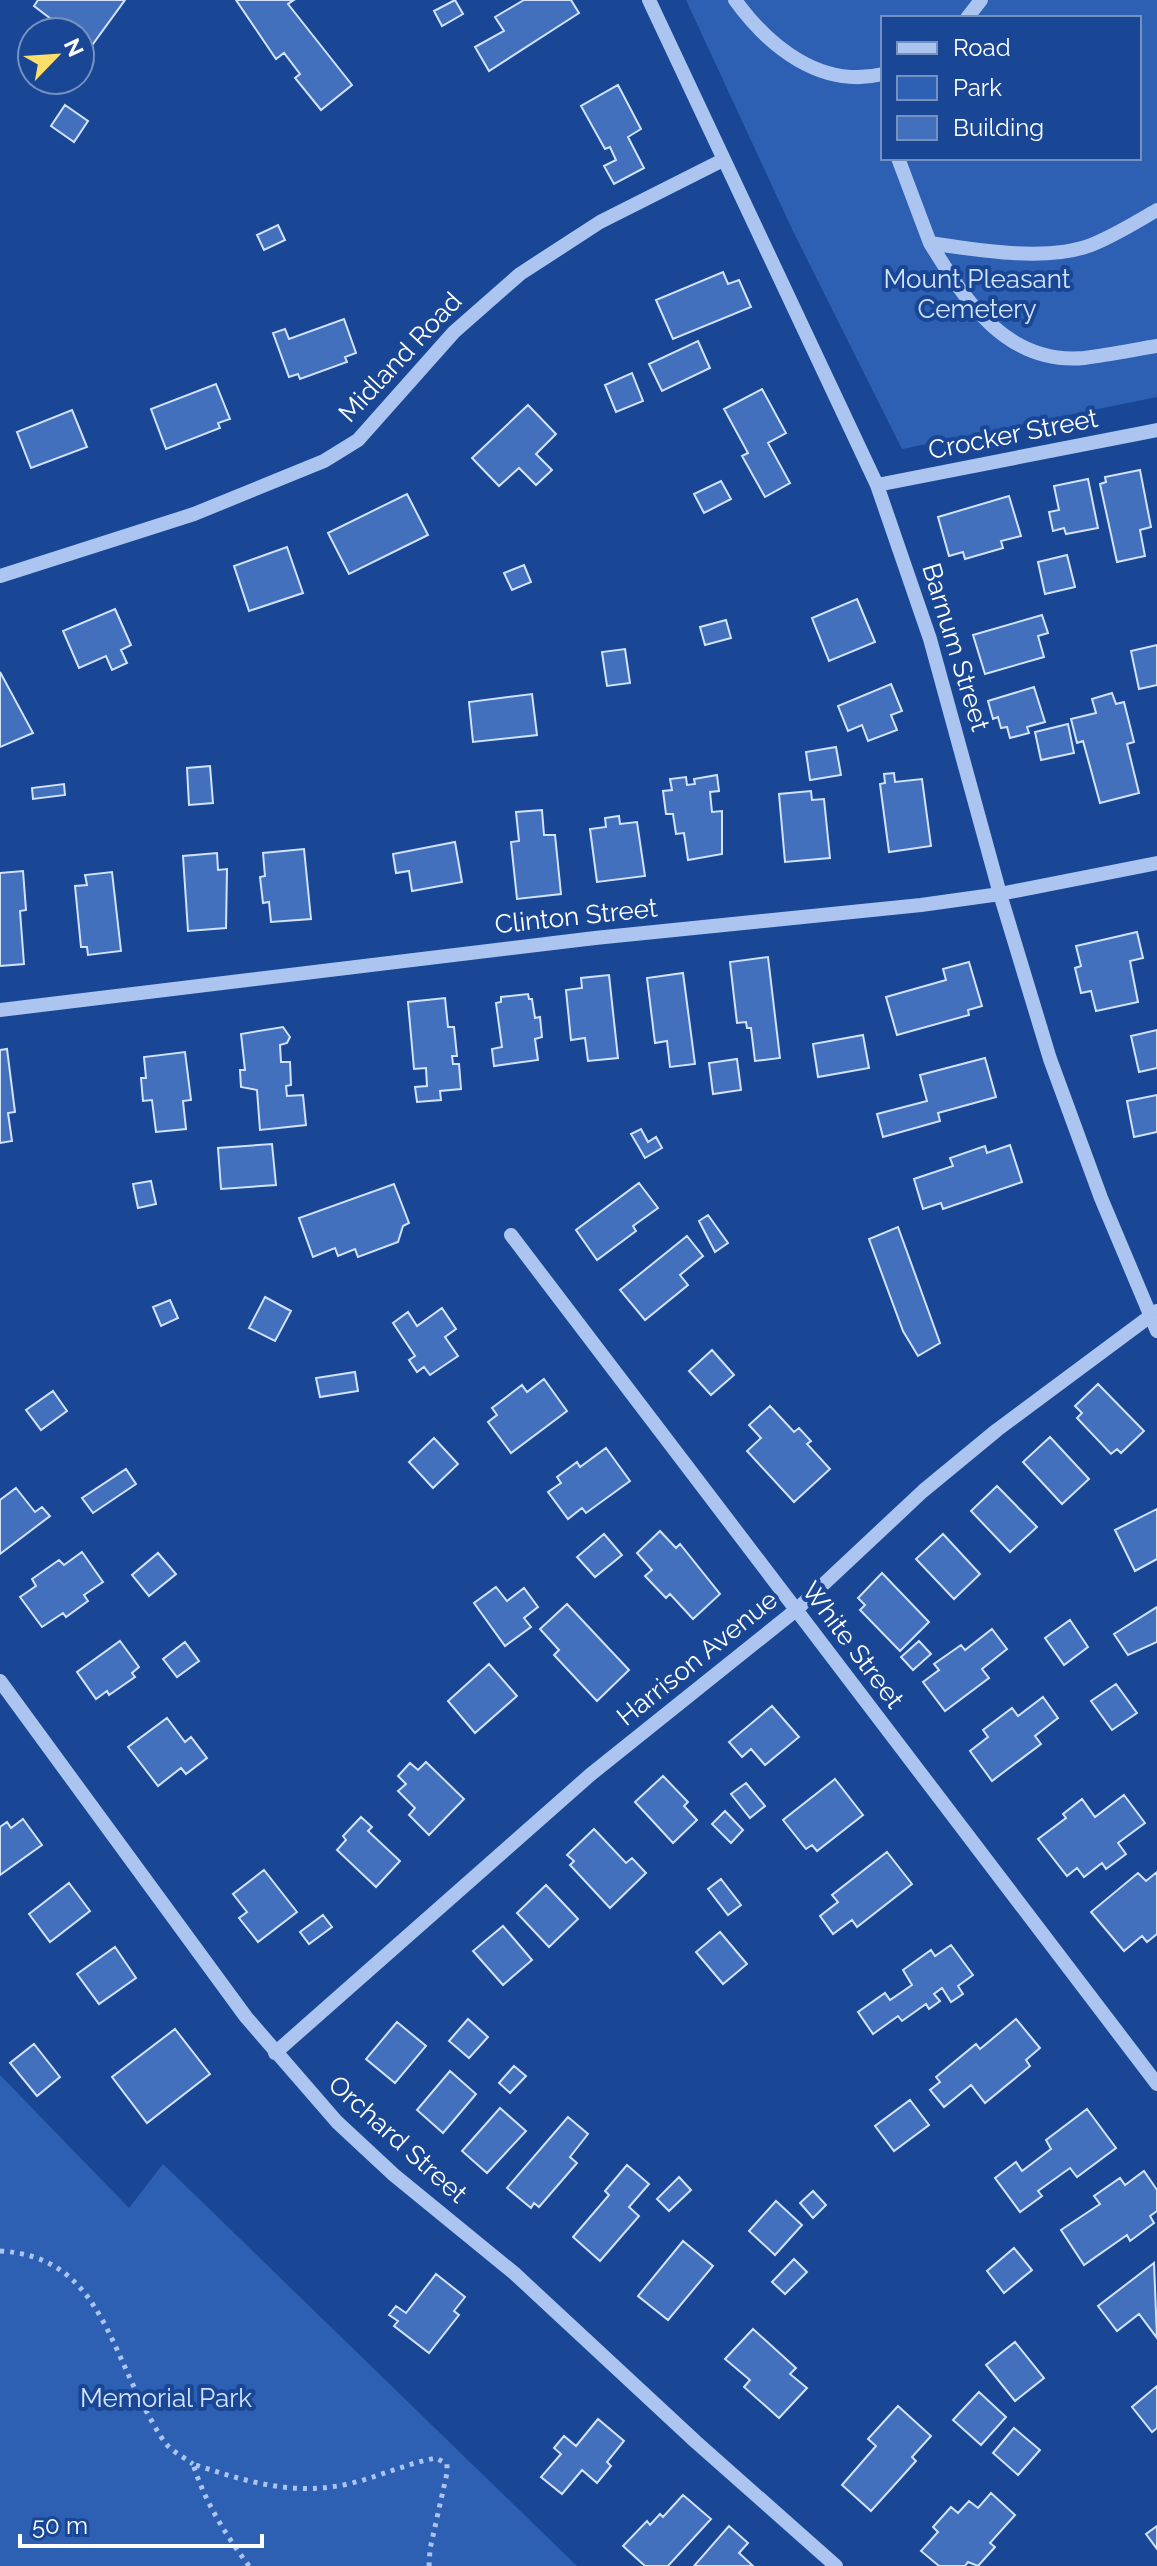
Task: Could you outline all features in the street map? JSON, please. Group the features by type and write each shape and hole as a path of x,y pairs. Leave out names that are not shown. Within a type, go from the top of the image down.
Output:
{"street":[{"name":"Barnum Street","path":"649,0 877,485 930,639 1000,894 1079,1141 1154,1312 1157,1331"},
{"path":"735,0 756,28 791,58 829,73 864,79 881,75"},
{"path":"969,16 981,0"},
{"name":"Midland Road","path":"0,576 194,514 324,461 358,440 454,332 520,274 600,222 723,160"},
{"path":"899,160 913,207 930,243 964,298 989,325 1022,348 1081,358 1157,346"},
{"path":"930,243 985,251 1054,251 1089,246 1157,210"},
{"name":"Crocker Street","path":"877,485 1157,430"},
{"name":"Clinton Street","path":"0,1010 595,938 1000,894 1157,863"},
{"name":"White Street","path":"511,1235 1157,2084"},
{"name":"Harrison Avenue","path":"275,2053 590,1775 796,1610 923,1491 1154,1312"},
{"name":"Orchard Street","path":"0,1681 275,2053 337,2122 514,2273 696,2442 836,2566"}],"path":[{"path":"0,2251 33,2255 69,2273 86,2290 150,2418 168,2446 193,2464 255,2484 310,2491 352,2483 436,2458 447,2464 429,2566"},
{"path":"193,2464 202,2491 249,2566"}],"green space":[{"name":"Mount Pleasant Cemetery","path":"686,0 1157,0 1157,397 902,449 792,229"},
{"name":"Memorial Park","path":"0,2075 129,2208 163,2164 577,2566 0,2566"}],"building":[{"path":"38,0 125,0 96,40 96,16 47,16 34,6"},
{"path":"236,0 294,0 288,4 352,85 321,110 295,78 300,74 284,53 276,59"},
{"path":"455,0 463,14 442,26 434,11"},
{"path":"524,0 571,0 579,13 489,71 475,47 504,31 495,17"},
{"path":"618,85 641,129 628,137 644,168 614,184 604,166 616,160 610,147 605,149 581,106"},
{"path":"65,105 88,121 74,142 51,126"},
{"path":"278,225 285,240 264,250 257,235"},
{"path":"723,272 728,284 739,280 751,307 673,339 656,300"},
{"path":"344,319 356,353 345,357 347,362 300,379 298,374 289,377 273,333 285,329 289,339"},
{"path":"698,341 710,368 662,391 649,364"},
{"path":"632,373 643,401 616,412 605,385"},
{"path":"216,384 230,419 218,423 220,428 166,449 151,409"},
{"path":"762,389 786,433 768,443 790,483 765,497 742,456 748,453 724,409"},
{"path":"528,405 556,434 536,454 552,470 536,485 519,468 499,486 472,458"},
{"path":"72,410 87,447 31,468 17,432"},
{"path":"1140,470 1151,527 1140,530 1145,556 1117,562 1100,484 1106,482 1105,477"},
{"path":"1088,479 1098,528 1066,534 1064,528 1053,531 1049,512 1059,510 1054,486"},
{"path":"721,481 731,499 704,513 694,494"},
{"path":"407,494 428,535 349,574 328,533"},
{"path":"1009,496 1021,536 1001,541 1003,548 965,559 963,552 949,556 938,517"},
{"path":"287,547 303,593 249,611 234,566"},
{"path":"1067,555 1075,587 1045,594 1038,562"},
{"path":"524,565 531,582 512,590 504,573"},
{"path":"857,599 875,642 829,661 812,618"},
{"path":"115,609 131,645 121,650 127,663 112,670 106,656 79,668 63,631"},
{"path":"1042,615 1048,633 1038,636 1044,657 985,674 973,635"},
{"path":"726,620 731,638 705,645 700,627"},
{"path":"1157,645 1157,685 1139,689 1131,651"},
{"path":"625,649 630,683 607,686 602,652"},
{"path":"0,672 33,733 0,747"},
{"path":"891,684 902,711 891,715 897,730 868,741 862,725 848,731 838,706"},
{"path":"1034,687 1045,722 1027,727 1029,733 1010,738 1007,727 1001,728 998,717 993,719 988,701"},
{"path":"1112,693 1116,704 1124,702 1134,742 1127,744 1139,793 1100,803 1083,741 1077,743 1071,719 1096,713 1092,699"},
{"path":"532,694 537,735 473,742 469,702"},
{"path":"1068,724 1074,753 1041,760 1035,732"},
{"path":"836,747 841,775 810,780 806,752"},
{"path":"210,766 213,803 189,805 187,768"},
{"path":"894,773 895,782 922,779 931,846 889,852 880,784 885,783 884,774"},
{"path":"717,775 719,791 710,792 712,812 722,811 722,854 688,860 684,833 676,834 673,814 666,814 663,791 672,790 670,779 686,777 687,785 695,784 694,779"},
{"path":"64,784 65,795 33,799 32,788"},
{"path":"811,791 812,800 824,799 830,858 785,862 779,794"},
{"path":"542,810 544,835 555,835 561,894 517,899 511,842 519,841 516,812"},
{"path":"619,816 620,824 637,822 645,876 597,882 590,829 606,827 605,818"},
{"path":"455,842 462,882 412,891 409,871 396,873 393,854"},
{"path":"304,849 311,919 271,922 269,902 263,903 260,877 265,876 263,853"},
{"path":"217,853 218,870 227,869 226,928 188,931 183,856"},
{"path":"23,871 26,910 20,911 24,964 0,966 0,873"},
{"path":"112,872 121,951 88,955 87,947 81,947 75,886 87,885 85,875"},
{"path":"1137,932 1143,958 1130,961 1138,1002 1096,1011 1091,991 1081,993 1075,968 1081,966 1076,946"},
{"path":"768,957 780,1058 755,1061 751,1028 747,1028 746,1022 737,1023 730,962"},
{"path":"969,962 982,1006 968,1010 969,1015 897,1035 886,997 946,980 943,969"},
{"path":"683,973 695,1064 670,1067 667,1041 655,1043 647,978"},
{"path":"609,975 618,1058 588,1061 585,1038 571,1040 566,990 582,988 581,978"},
{"path":"528,994 532,999 535,1018 540,1017 542,1037 535,1039 538,1060 494,1066 492,1049 502,1047 496,1003 501,1002 501,997"},
{"path":"445,998 448,1027 454,1027 457,1056 452,1056 453,1064 459,1064 461,1089 440,1091 441,1100 417,1102 415,1087 427,1086 426,1068 414,1069 408,1002"},
{"path":"283,1027 290,1037 287,1043 280,1045 281,1062 290,1062 291,1085 286,1086 287,1096 303,1095 306,1125 260,1130 257,1090 241,1087 240,1070 245,1070 241,1034"},
{"path":"1157,1030 1157,1068 1139,1072 1131,1036"},
{"path":"863,1035 869,1068 818,1077 813,1044"},
{"path":"7,1049 15,1112 8,1113 12,1141 0,1143 0,1050"},
{"path":"185,1052 191,1100 183,1101 186,1129 156,1132 152,1100 143,1101 141,1078 146,1078 144,1057"},
{"path":"985,1058 996,1097 938,1113 940,1121 883,1137 877,1114 927,1101 920,1075"},
{"path":"737,1059 741,1090 713,1094 709,1063"},
{"path":"1157,1095 1157,1132 1134,1137 1127,1101"},
{"path":"641,1129 648,1142 656,1137 662,1148 645,1158 631,1134"},
{"path":"272,1144 276,1185 221,1189 218,1148"},
{"path":"1010,1145 1022,1182 943,1209 941,1203 923,1209 914,1179 953,1166 950,1158 985,1146 987,1153"},
{"path":"151,1181 156,1204 138,1208 133,1184"},
{"path":"639,1183 658,1208 633,1226 636,1231 597,1260 576,1230"},
{"path":"394,1184 409,1223 403,1226 398,1242 358,1257 355,1249 338,1256 335,1248 313,1257 299,1218"},
{"path":"708,1215 728,1243 715,1252 699,1221"},
{"path":"898,1227 940,1343 918,1356 903,1331 869,1239"},
{"path":"687,1236 703,1256 680,1275 688,1285 645,1320 620,1290"},
{"path":"265,1297 291,1311 275,1341 249,1328"},
{"path":"170,1300 178,1318 161,1326 153,1307"},
{"path":"442,1308 456,1329 445,1337 458,1356 430,1375 424,1367 417,1372 409,1360 415,1356 393,1323 408,1312 417,1326"},
{"path":"712,1350 734,1375 711,1395 689,1371"},
{"path":"355,1372 358,1391 320,1397 316,1378"},
{"path":"544,1379 567,1411 511,1453 488,1422 497,1415 492,1408 522,1385 527,1392"},
{"path":"1098,1384 1144,1431 1121,1453 1117,1449 1111,1454 1077,1418 1082,1413 1075,1406"},
{"path":"53,1391 67,1411 41,1430 26,1410"},
{"path":"770,1406 794,1432 799,1428 811,1441 807,1444 830,1469 794,1502 747,1451 761,1438 749,1425"},
{"path":"1050,1437 1089,1479 1062,1504 1023,1462"},
{"path":"434,1438 458,1464 433,1488 409,1462"},
{"path":"606,1448 630,1481 586,1513 582,1508 568,1519 548,1492 561,1483 557,1477 577,1462 580,1467"},
{"path":"126,1469 136,1484 93,1513 82,1498"},
{"path":"997,1486 1037,1527 1010,1552 971,1511"},
{"path":"16,1488 35,1512 42,1507 50,1516 0,1554 0,1500"},
{"path":"1157,1509 1157,1559 1135,1571 1115,1530"},
{"path":"660,1531 676,1548 680,1544 720,1594 693,1619 670,1594 666,1598 645,1576 652,1570 637,1553"},
{"path":"604,1534 622,1555 595,1577 577,1557"},
{"path":"943,1534 980,1574 954,1599 916,1559"},
{"path":"82,1552 103,1582 84,1595 88,1601 66,1617 63,1613 42,1627 20,1597 36,1586 32,1579 59,1560 64,1565"},
{"path":"158,1553 176,1574 149,1596 132,1575"},
{"path":"882,1573 929,1622 900,1651 860,1610 865,1605 858,1598"},
{"path":"496,1587 507,1601 524,1588 538,1607 524,1618 531,1627 505,1646 474,1603"},
{"path":"567,1604 629,1670 597,1701 554,1655 559,1650 540,1629"},
{"path":"1157,1607 1157,1642 1128,1655 1114,1634"},
{"path":"1070,1620 1088,1647 1064,1665 1045,1638"},
{"path":"992,1629 1007,1649 982,1669 989,1678 945,1711 923,1682 939,1670 934,1664 961,1645 965,1650"},
{"path":"120,1641 139,1667 132,1673 135,1677 109,1695 107,1691 96,1699 77,1672"},
{"path":"919,1641 931,1654 913,1670 901,1657"},
{"path":"185,1642 199,1661 177,1677 163,1659"},
{"path":"489,1664 517,1696 475,1733 448,1701"},
{"path":"1116,1684 1137,1713 1112,1730 1091,1701"},
{"path":"1043,1697 1058,1718 1035,1736 1041,1744 992,1781 970,1751 988,1737 983,1730 1012,1708 1018,1716"},
{"path":"772,1706 799,1737 765,1765 751,1749 742,1757 729,1742"},
{"path":"167,1718 185,1742 191,1737 207,1758 186,1774 181,1768 158,1786 128,1747"},
{"path":"426,1762 464,1799 429,1835 409,1815 415,1808 398,1791 406,1784 398,1776 410,1763 418,1770"},
{"path":"663,1776 688,1802 684,1806 697,1820 673,1843 635,1802"},
{"path":"835,1779 863,1815 817,1851 812,1845 806,1849 783,1820"},
{"path":"746,1783 765,1806 750,1818 731,1794"},
{"path":"1124,1795 1145,1823 1118,1843 1126,1854 1106,1869 1102,1863 1084,1877 1077,1868 1067,1876 1038,1839 1066,1818 1063,1814 1082,1799 1095,1817"},
{"path":"725,1811 743,1830 731,1843 712,1824"},
{"path":"361,1817 372,1827 368,1831 400,1861 376,1887 337,1850 346,1840 343,1836"},
{"path":"23,1819 42,1845 0,1875 0,1827 7,1822 11,1828"},
{"path":"594,1829 626,1863 632,1858 646,1873 610,1908 570,1865 574,1861 567,1855"},
{"path":"887,1852 912,1884 857,1927 852,1920 833,1934 820,1916 838,1902 832,1895"},
{"path":"264,1870 297,1912 258,1942 239,1918 247,1912 233,1894"},
{"path":"1157,1872 1157,1934 1147,1942 1142,1936 1124,1951 1091,1912 1138,1873 1146,1881"},
{"path":"721,1879 741,1905 728,1915 708,1889"},
{"path":"69,1883 90,1911 50,1942 29,1914"},
{"path":"546,1885 578,1919 549,1947 517,1913"},
{"path":"323,1915 332,1927 309,1944 300,1932"},
{"path":"503,1926 532,1960 503,1985 473,1951"},
{"path":"720,1932 747,1964 723,1984 696,1952"},
{"path":"951,1945 973,1975 958,1986 963,1994 951,2002 942,1988 934,1994 940,2001 929,2009 926,2004 902,2021 898,2016 873,2034 858,2012 885,1993 890,2000 912,1985 903,1970 931,1950 935,1956"},
{"path":"115,1947 136,1978 99,2004 77,1974"},
{"path":"468,2019 488,2037 469,2058 449,2041"},
{"path":"1016,2019 1040,2048 1026,2060 1030,2066 985,2103 971,2085 944,2107 930,2090 940,2082 936,2077 976,2044 980,2049"},
{"path":"397,2022 426,2046 395,2083 366,2059"},
{"path":"175,2029 210,2074 147,2123 112,2077"},
{"path":"34,2044 60,2077 37,2096 10,2063"},
{"path":"514,2066 526,2076 510,2093 499,2083"},
{"path":"450,2071 476,2094 443,2133 417,2110"},
{"path":"910,2100 929,2125 894,2151 875,2126"},
{"path":"500,2108 526,2131 487,2173 462,2151"},
{"path":"1087,2109 1116,2148 1077,2177 1070,2168 1038,2191 1042,2196 1020,2212 995,2178 1016,2162 1022,2171 1051,2149 1046,2140"},
{"path":"568,2117 588,2134 570,2157 577,2163 539,2207 534,2203 531,2208 507,2188"},
{"path":"627,2165 649,2184 629,2207 639,2216 600,2261 573,2237 609,2195 605,2191"},
{"path":"1144,2171 1157,2190 1157,2211 1150,2216 1154,2223 1130,2241 1127,2235 1084,2265 1061,2230 1100,2204 1094,2196 1120,2178 1125,2185"},
{"path":"679,2177 691,2190 669,2211 657,2199"},
{"path":"813,2191 826,2205 813,2218 800,2203"},
{"path":"776,2201 802,2225 775,2255 749,2231"},
{"path":"683,2241 713,2266 668,2320 638,2296"},
{"path":"1014,2248 1032,2270 1004,2293 987,2271"},
{"path":"794,2259 807,2272 785,2294 772,2282"},
{"path":"1154,2263 1157,2338 1139,2314 1117,2331 1098,2306"},
{"path":"436,2274 465,2297 454,2311 459,2315 429,2353 394,2326 398,2321 389,2315 396,2306 406,2313"},
{"path":"753,2329 796,2368 790,2374 807,2388 779,2418 744,2387 750,2380 725,2359"},
{"path":"1015,2342 1044,2378 1015,2401 986,2365"},
{"path":"1157,2386 1157,2428 1152,2432 1132,2407"},
{"path":"979,2392 1006,2417 981,2445 953,2420"},
{"path":"898,2406 931,2436 912,2457 916,2461 871,2511 842,2485 876,2446 868,2439"},
{"path":"598,2419 624,2441 607,2462 611,2466 597,2483 582,2470 562,2494 541,2477 561,2454 554,2448 564,2436 576,2446"},
{"path":"1014,2428 1040,2450 1018,2475 993,2453"},
{"path":"991,2493 1015,2515 990,2543 995,2547 978,2566 968,2562 965,2566 939,2566 921,2551 938,2532 933,2527 951,2507 958,2513 969,2501 978,2508"},
{"path":"683,2495 711,2519 668,2566 645,2566 623,2546 647,2521 650,2525 660,2514 663,2517"},
{"path":"729,2526 748,2543 739,2553 753,2566 694,2566"},
{"path":"1157,2526 1157,2549 1146,2534"}]}
